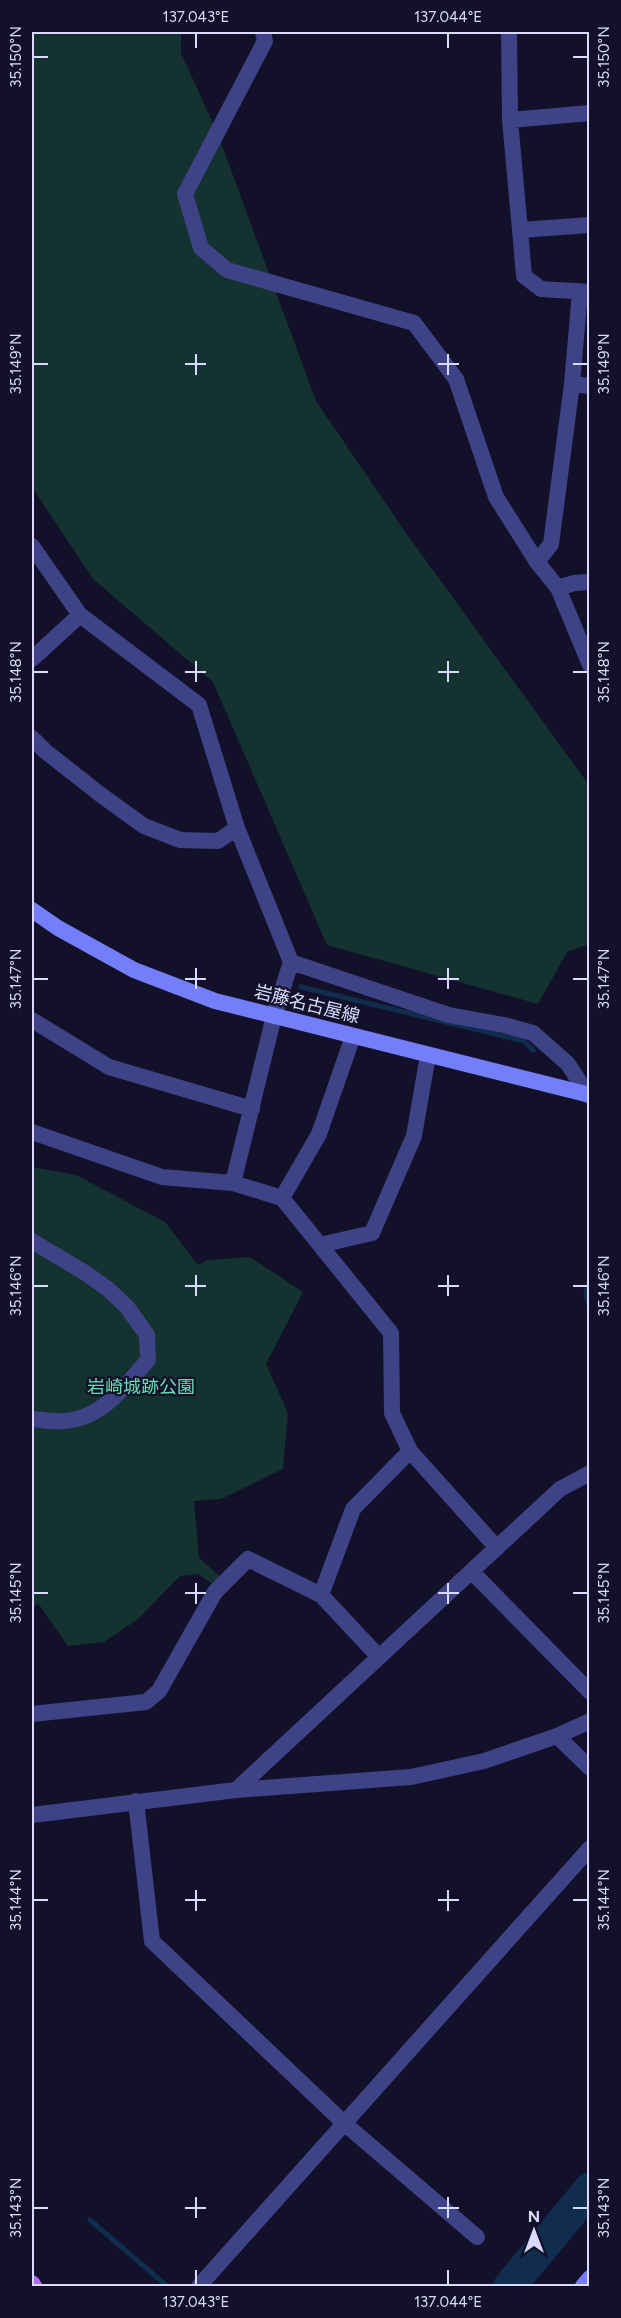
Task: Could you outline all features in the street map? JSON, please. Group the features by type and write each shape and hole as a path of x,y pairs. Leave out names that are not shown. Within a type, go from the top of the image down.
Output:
{"main road":[{"name":"岩藤名古屋線","path":"32,910 58,928 134,969 215,1001 589,1095"},
{"path":"583,2286 590,2278"}],"street":[{"path":"263,32 265,41 185,194 201,248 227,270 414,323 456,379 496,497 537,562 558,588 590,665"},
{"path":"509,32 510,120 524,276 542,289 585,292 551,544 537,562"},
{"path":"510,120 590,113"},
{"path":"520,230 590,225"},
{"path":"572,384 590,386"},
{"path":"32,546 80,615 199,705 237,828 291,962 274,1016 233,1183"},
{"path":"558,588 573,583 590,582"},
{"path":"32,659 80,615"},
{"path":"32,738 91,788 144,826 180,840 208,841 218,841 237,828"},
{"path":"291,962 449,1015 504,1025 533,1034 568,1064 589,1095"},
{"path":"32,1020 109,1067 252,1109"},
{"path":"282,1198 319,1134 353,1036"},
{"path":"320,1245 372,1233 414,1136 428,1055"},
{"path":"32,1132 162,1177 233,1183 282,1198 391,1333 392,1413 410,1451 497,1548"},
{"path":"32,1241 84,1272 108,1289 127,1307 147,1335 148,1360 116,1396 97,1412 66,1421 32,1419"},
{"path":"321,1595 353,1509 410,1451"},
{"path":"236,1790 560,1489 590,1473"},
{"path":"32,1714 146,1702 159,1691 215,1592 248,1559 321,1595 379,1657"},
{"path":"472,1572 590,1692"},
{"path":"32,1815 236,1790 411,1777 484,1761 557,1736 590,1721"},
{"path":"557,1736 590,1768"},
{"path":"136,1801 152,1941 345,2124 477,2237"},
{"path":"199,2286 590,1848"}],"green space":[{"path":"32,32 181,32 181,53 217,132 316,401 406,533 589,785 589,944 567,952 538,1004 327,945 213,682 93,579 32,487"},
{"name":"岩崎城跡公園","path":"32,1167 76,1175 165,1222 198,1265 208,1260 250,1257 303,1292 266,1364 288,1413 283,1469 221,1499 194,1501 199,1558 223,1579 222,1591 198,1574 180,1576 138,1619 104,1642 68,1646 38,1603 32,1609"}],"waterway":[{"path":"301,987 524,1041 533,1050"},
{"path":"590,1279 586,1293 590,1310"},
{"path":"510,2286 590,2189"},
{"path":"90,2220 167,2286"}]}
